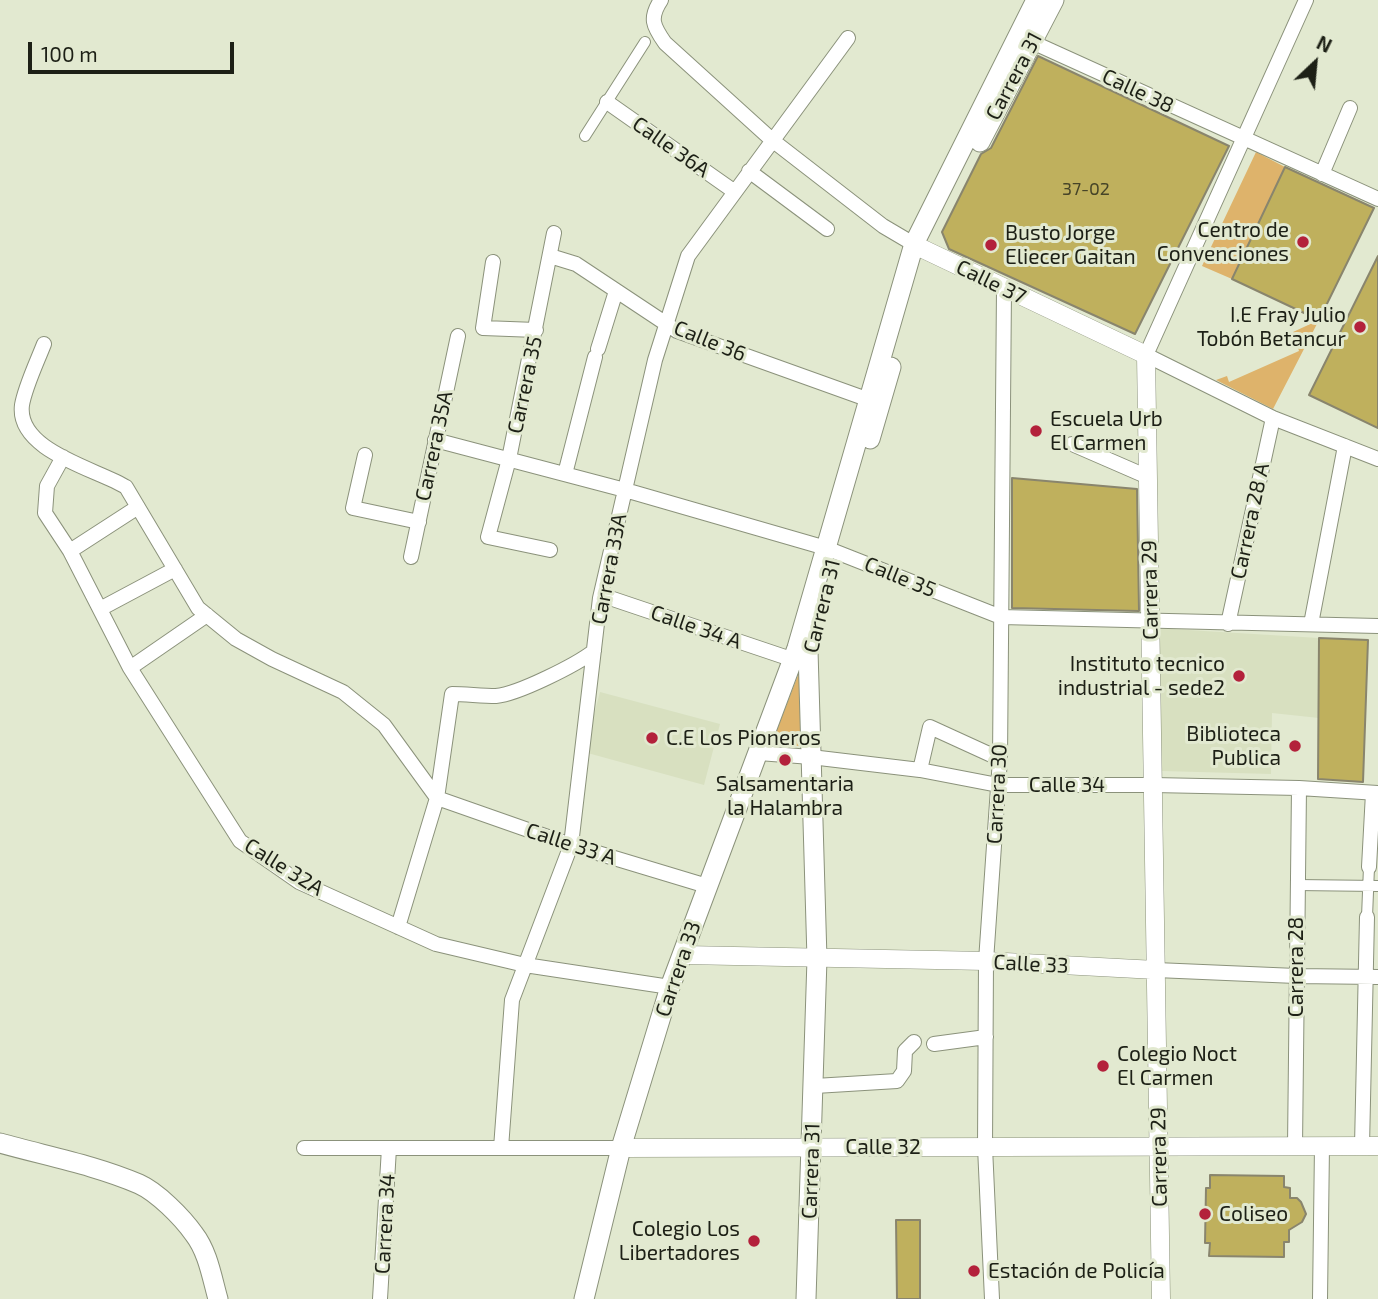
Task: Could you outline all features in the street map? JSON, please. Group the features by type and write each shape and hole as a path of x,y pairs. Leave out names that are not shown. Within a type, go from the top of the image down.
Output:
{"main road":[{"name":"Carrera 31","path":"806,1299 817,960 808,650 831,550 919,247 1036,0"},
{"name":"Carrera 31","path":"919,247 1054,0"},
{"name":"Carrera 31","path":"794,654 831,550"},
{"name":"Carrera 33","path":"584,1299 621,1148 670,987 794,654"},
{"path":"0,1143 105,1172 141,1185 159,1198 195,1234 208,1261 218,1299"}],"street":[{"name":"Calle 37","path":"661,0 654,12 654,29 665,43 772,140 883,226 1004,289 1273,418 1378,458"},
{"name":"Carrera 29","path":"1161,1299 1146,355 1307,0"},
{"name":"Carrera 33A","path":"501,1148 512,1000 571,845 601,595 655,360 666,324 688,256 848,38"},
{"path":"585,136 645,42"},
{"name":"Calle 38","path":"1032,42 1378,199"},
{"name":"Calle 36A","path":"607,102 734,192"},
{"path":"1322,174 1350,108"},
{"path":"749,171 827,229"},
{"name":"Carrera 35","path":"550,550 488,537 509,459 554,233"},
{"name":"Calle 36","path":"550,256 576,264 677,331 874,402"},
{"path":"493,262 483,328 536,330"},
{"name":"Carrera 30","path":"992,1299 985,1147 986,961 1000,759 1004,289"},
{"path":"565,474 616,291"},
{"name":"Carrera 35A","path":"411,557 458,336"},
{"path":"44,344 22,407 26,425 35,439 62,457 112,478 126,487 198,608 236,639 343,692 384,725 437,798"},
{"name":"Carrera 28 A","path":"1228,624 1273,418"},
{"name":"Calle 35","path":"435,440 625,490 831,550 1001,617 1378,626"},
{"path":"1072,444 1148,477"},
{"path":"1311,624 1345,446"},
{"path":"365,455 354,508 419,523"},
{"name":"Calle 32A","path":"62,457 47,486 45,513 70,551 130,668 240,841 299,882 436,944 525,965 670,987"},
{"path":"70,551 138,508"},
{"path":"100,609 175,569"},
{"name":"Calle 34 A","path":"601,595 794,654"},
{"path":"130,668 206,615"},
{"path":"398,927 437,798 452,694 498,696 527,688 584,659 594,651"},
{"path":"920,770 930,727 1000,759"},
{"name":"Calle 34","path":"759,753 920,770 998,785 1153,785 1376,793"},
{"name":"Carrera 28","path":"1295,1146 1298,789"},
{"path":"1370,1146 1371,976 1367,917 1373,886 1369,867 1376,793"},
{"name":"Calle 33 A","path":"437,798 571,845 707,886"},
{"path":"1297,885 1373,886"},
{"name":"Calle 33","path":"684,955 817,960 986,961 1296,976 1371,976"},
{"path":"934,1044 986,1037"},
{"path":"815,1086 897,1080 904,1071 905,1051 914,1042"},
{"path":"1320,1299 1322,1146"},
{"name":"Calle 32","path":"304,1149 1370,1146"},
{"name":"Carrera 34","path":"380,1299 389,1148"}],"shaded area":[{"path":"1256,152 1285,167 1232,279 1202,266"},
{"path":"1319,320 1273,409 1216,380 1227,376 1229,382 1299,351 1293,332"},
{"name":"Instituto tecnico industrial - sede2","path":"1156,628 1319,638 1319,718 1272,713 1271,774 1162,771"},
{"path":"800,670 804,746 771,745"},
{"name":"C.E Los Pioneros","path":"600,692 720,724 704,785 584,752"}],"building":[{"path":"1038,56 1229,146 1135,334 949,249 942,232 981,154 991,148"},
{"name":"Centro de Convenciones","path":"1285,167 1374,208 1319,320 1232,279"},
{"name":"I.E Fray Julio Tobón Betancur","path":"1378,256 1378,428 1309,395"},
{"path":"1012,478 1137,489 1139,611 1012,608"},
{"path":"1319,638 1368,640 1363,782 1318,779"},
{"path":"1210,1175 1284,1176 1284,1187 1290,1188 1290,1198 1297,1198 1301,1202 1306,1214 1302,1222 1289,1230 1289,1242 1284,1242 1284,1257 1209,1256 1210,1243 1205,1243 1206,1188 1210,1188"},
{"path":"896,1220 920,1220 920,1299 897,1299"}],"place":[{"name":"Centro de Convenciones","path":"1303,242"},
{"name":"Busto Jorge Eliecer Gaitan","path":"991,245"},
{"name":"I.E Fray Julio Tobón Betancur","path":"1360,327"},
{"name":"Escuela Urb El Carmen","path":"1036,431"},
{"name":"Instituto tecnico industrial - sede2","path":"1239,676"},
{"name":"C.E Los Pioneros","path":"652,738"},
{"name":"Biblioteca Publica","path":"1295,746"},
{"name":"Salsamentaria la Halambra","path":"785,760"},
{"name":"Colegio Noct El Carmen","path":"1103,1066"},
{"name":"Coliseo","path":"1205,1214"},
{"name":"Colegio Los Libertadores","path":"754,1241"},
{"name":"Estación de Policía","path":"974,1271"}]}
